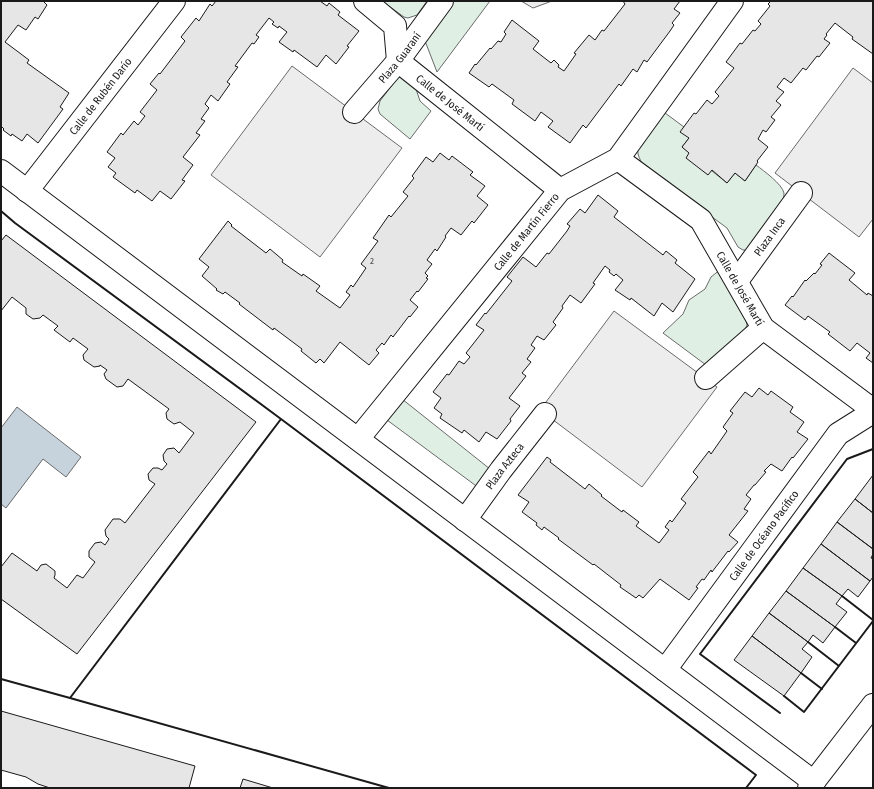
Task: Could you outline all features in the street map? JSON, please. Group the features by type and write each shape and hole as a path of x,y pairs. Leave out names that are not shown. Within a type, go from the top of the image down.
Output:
{"street":[{"name":"Calle de Rubén Darío","path":"27,191 174,1"},
{"path":"365,1 395,26 398,61"},
{"name":"Plaza Guaraní","path":"354,112 398,61 442,1"},
{"name":"Calle de Martín Fierro","path":"358,439 560,190 618,159 732,1"},
{"name":"Calle de José Martí","path":"398,61 560,190"},
{"name":"Calle de José Martí","path":"618,159 701,220 763,328 873,411"},
{"path":"1,171 665,670 811,785 873,705"},
{"name":"Plaza Inca","path":"737,281 801,193"},
{"path":"706,378 763,328"},
{"name":"Calle de Océano Pacífico","path":"665,670 838,434 873,411"},
{"name":"Plaza Azteca","path":"465,520 501,470 545,414"}],"green space":[{"path":"382,1 427,1 417,15 408,18 404,17"},
{"path":"452,1 490,1 437,72 425,41"},
{"path":"399,76 402,76 415,86 420,101 431,111 410,139 380,114 378,109 380,101"},
{"path":"661,110 684,127 689,138 682,147 727,183 735,173 745,181 756,165 783,189 784,194 782,203 749,250 743,250 738,247 727,228 643,166 638,154 638,149 642,137"},
{"path":"721,269 745,316 747,325 744,332 706,365 663,333 683,314 689,300 705,289 711,277"},
{"path":"402,399 490,469 479,488 387,420"}],"shaded area":[{"path":"521,1 552,1 533,8"},
{"path":"292,66 402,148 320,257 211,175"},
{"path":"853,68 873,83 873,219 859,237 775,173"},
{"path":"614,311 717,387 642,487 540,410"},
{"path":"17,407 81,457 66,477 43,459 6,508 1,504 1,428"}],"building":[{"path":"1,1 43,1 47,5 38,19 35,17 26,30 18,25 5,42 29,60 27,63 69,93 60,107 63,109 38,143 27,134 22,141 12,134 11,136 3,130 4,129 1,126"},
{"path":"216,1 320,1 327,6 329,3 340,12 338,15 359,31 347,46 349,47 336,64 326,55 317,67 294,50 293,52 279,42 287,32 279,26 278,28 272,24 274,22 269,18 256,35 259,37 254,44 252,43 235,66 238,67 227,82 230,84 218,101 211,95 205,104 209,108 201,119 205,121 196,133 200,135 183,157 193,165 182,180 185,181 171,199 160,191 152,201 137,190 135,193 113,177 116,173 108,167 115,158 107,152 121,133 123,135 134,121 138,125 145,116 140,112 157,90 150,84 159,73 160,74 185,41 181,37 196,18 199,21 210,4 212,6"},
{"path":"623,1 680,1 674,9 680,13 672,23 674,25 670,31 647,62 644,60 637,72 633,69 621,86 619,84 586,128 583,125 570,143 548,127 553,121 541,112 535,121 512,104 514,100 492,84 489,87 469,73 490,48 491,49 498,41 501,42 506,34 504,32 512,20 539,41 533,49 551,63 554,60 559,65 558,67 564,71 576,54 574,53 589,35 595,40 602,30 604,31 625,4"},
{"path":"771,1 873,1 873,54 852,39 853,37 835,23 824,39 830,43 819,57 817,56 806,70 803,68 791,83 784,78 777,87 784,92 776,101 781,105 771,117 775,120 766,132 763,130 758,139 768,147 757,161 758,162 756,165 745,181 735,173 727,183 712,170 708,175 686,158 689,153 682,147 689,138 680,132 694,113 696,114 707,100 712,104 719,96 715,92 734,68 726,62 740,43 742,44 753,30 755,31 761,24 758,21 770,6 768,4"},
{"path":"440,153 449,160 452,156 473,172 470,175 485,186 477,196 488,205 474,223 472,221 461,235 451,228 437,251 435,249 427,260 432,264 425,273 428,276 426,278 428,279 410,300 418,307 393,337 391,335 384,345 382,343 376,350 379,353 369,365 340,342 324,363 320,359 316,363 301,351 302,349 274,328 273,330 225,292 223,294 216,290 217,289 202,276 209,267 199,259 228,221 232,225 231,226 266,253 270,249 283,260 282,262 320,286 316,291 340,308 350,295 346,292 351,285 353,287 366,268 361,264 378,241 373,238 389,215 391,217 408,196 403,192 414,178 412,176 426,157 433,162"},
{"path":"598,195 618,211 614,217 663,255 666,251 677,260 675,263 695,279 673,312 662,303 654,316 631,298 630,300 615,290 623,280 616,274 614,276 605,266 593,283 595,284 581,303 570,295 553,322 556,325 544,340 537,336 531,345 535,348 527,359 531,362 522,373 526,376 509,398 520,406 497,439 486,432 479,442 464,430 462,433 440,418 442,414 434,408 441,398 433,392 447,374 449,375 459,361 464,364 470,357 466,353 484,330 476,325 512,281 507,277 523,257 536,267 547,253 549,254 567,231 570,226 567,224 580,209 585,213"},
{"path":"6,235 256,422 77,654 1,599 1,567 12,553 37,571 41,565 46,564 55,571 54,578 67,588 77,575 83,578 95,562 89,557 89,551 95,543 101,542 105,545 109,539 106,536 105,530 113,519 120,519 125,523 155,484 149,480 148,474 153,468 162,470 167,464 164,461 163,455 167,449 174,448 179,453 194,433 180,422 174,424 167,419 166,413 169,409 128,379 123,386 117,387 106,379 104,374 107,370 100,365 94,367 84,360 83,355 88,349 73,338 70,342 54,330 58,326 43,315 40,318 33,319 26,314 26,308 12,297 1,311 1,241"},
{"path":"829,253 855,273 849,280 867,295 868,293 873,296 873,363 866,358 870,353 857,343 850,351 828,334 830,332 808,316 805,320 785,305 792,296 793,297 805,280 806,281 814,273 815,274 822,265 820,264"},
{"path":"759,388 768,395 771,391 793,407 790,412 804,422 797,432 808,439 782,471 771,464 746,495 751,499 744,509 748,511 729,535 738,542 729,552 728,551 712,572 711,570 704,580 702,579 696,587 698,588 689,600 660,579 643,598 639,595 636,598 620,587 621,585 594,564 593,565 544,527 542,530 536,525 537,523 522,512 529,502 518,495 547,457 551,460 550,462 585,489 589,484 602,495 601,496 622,512 623,510 639,522 636,526 659,543 669,530 665,527 670,520 672,522 686,503 681,499 698,477 693,472 709,451 711,454 727,431 723,427 733,413 730,411 745,392 752,397"},
{"path":"873,475 873,513 855,499"},
{"path":"855,499 873,513 873,549 837,522"},
{"path":"837,522 873,549 871,558 873,559 873,577 870,581 821,544"},
{"path":"821,544 870,581 858,597 848,589 842,596 803,568"},
{"path":"803,568 842,596 836,604 847,612 835,627 786,591"},
{"path":"786,591 835,627 823,643 813,635 808,642 769,613"},
{"path":"769,613 808,642 802,649 812,657 801,673 752,636"},
{"path":"752,636 801,673 784,696 734,660"},
{"path":"1,711 195,766 189,788 50,788 38,784 26,777 1,770"},
{"path":"243,779 273,788 240,788"}],"wall":[{"path":"1,211 15,223 281,419 70,698 1,679"},
{"path":"281,419 756,775 746,788"},
{"path":"780,713 700,654 847,459 873,449"},
{"path":"842,596 873,620"},
{"path":"784,696 804,712 873,621"},
{"path":"835,627 856,643"},
{"path":"808,642 839,666"},
{"path":"801,673 822,689"},
{"path":"70,698 389,788"}]}
